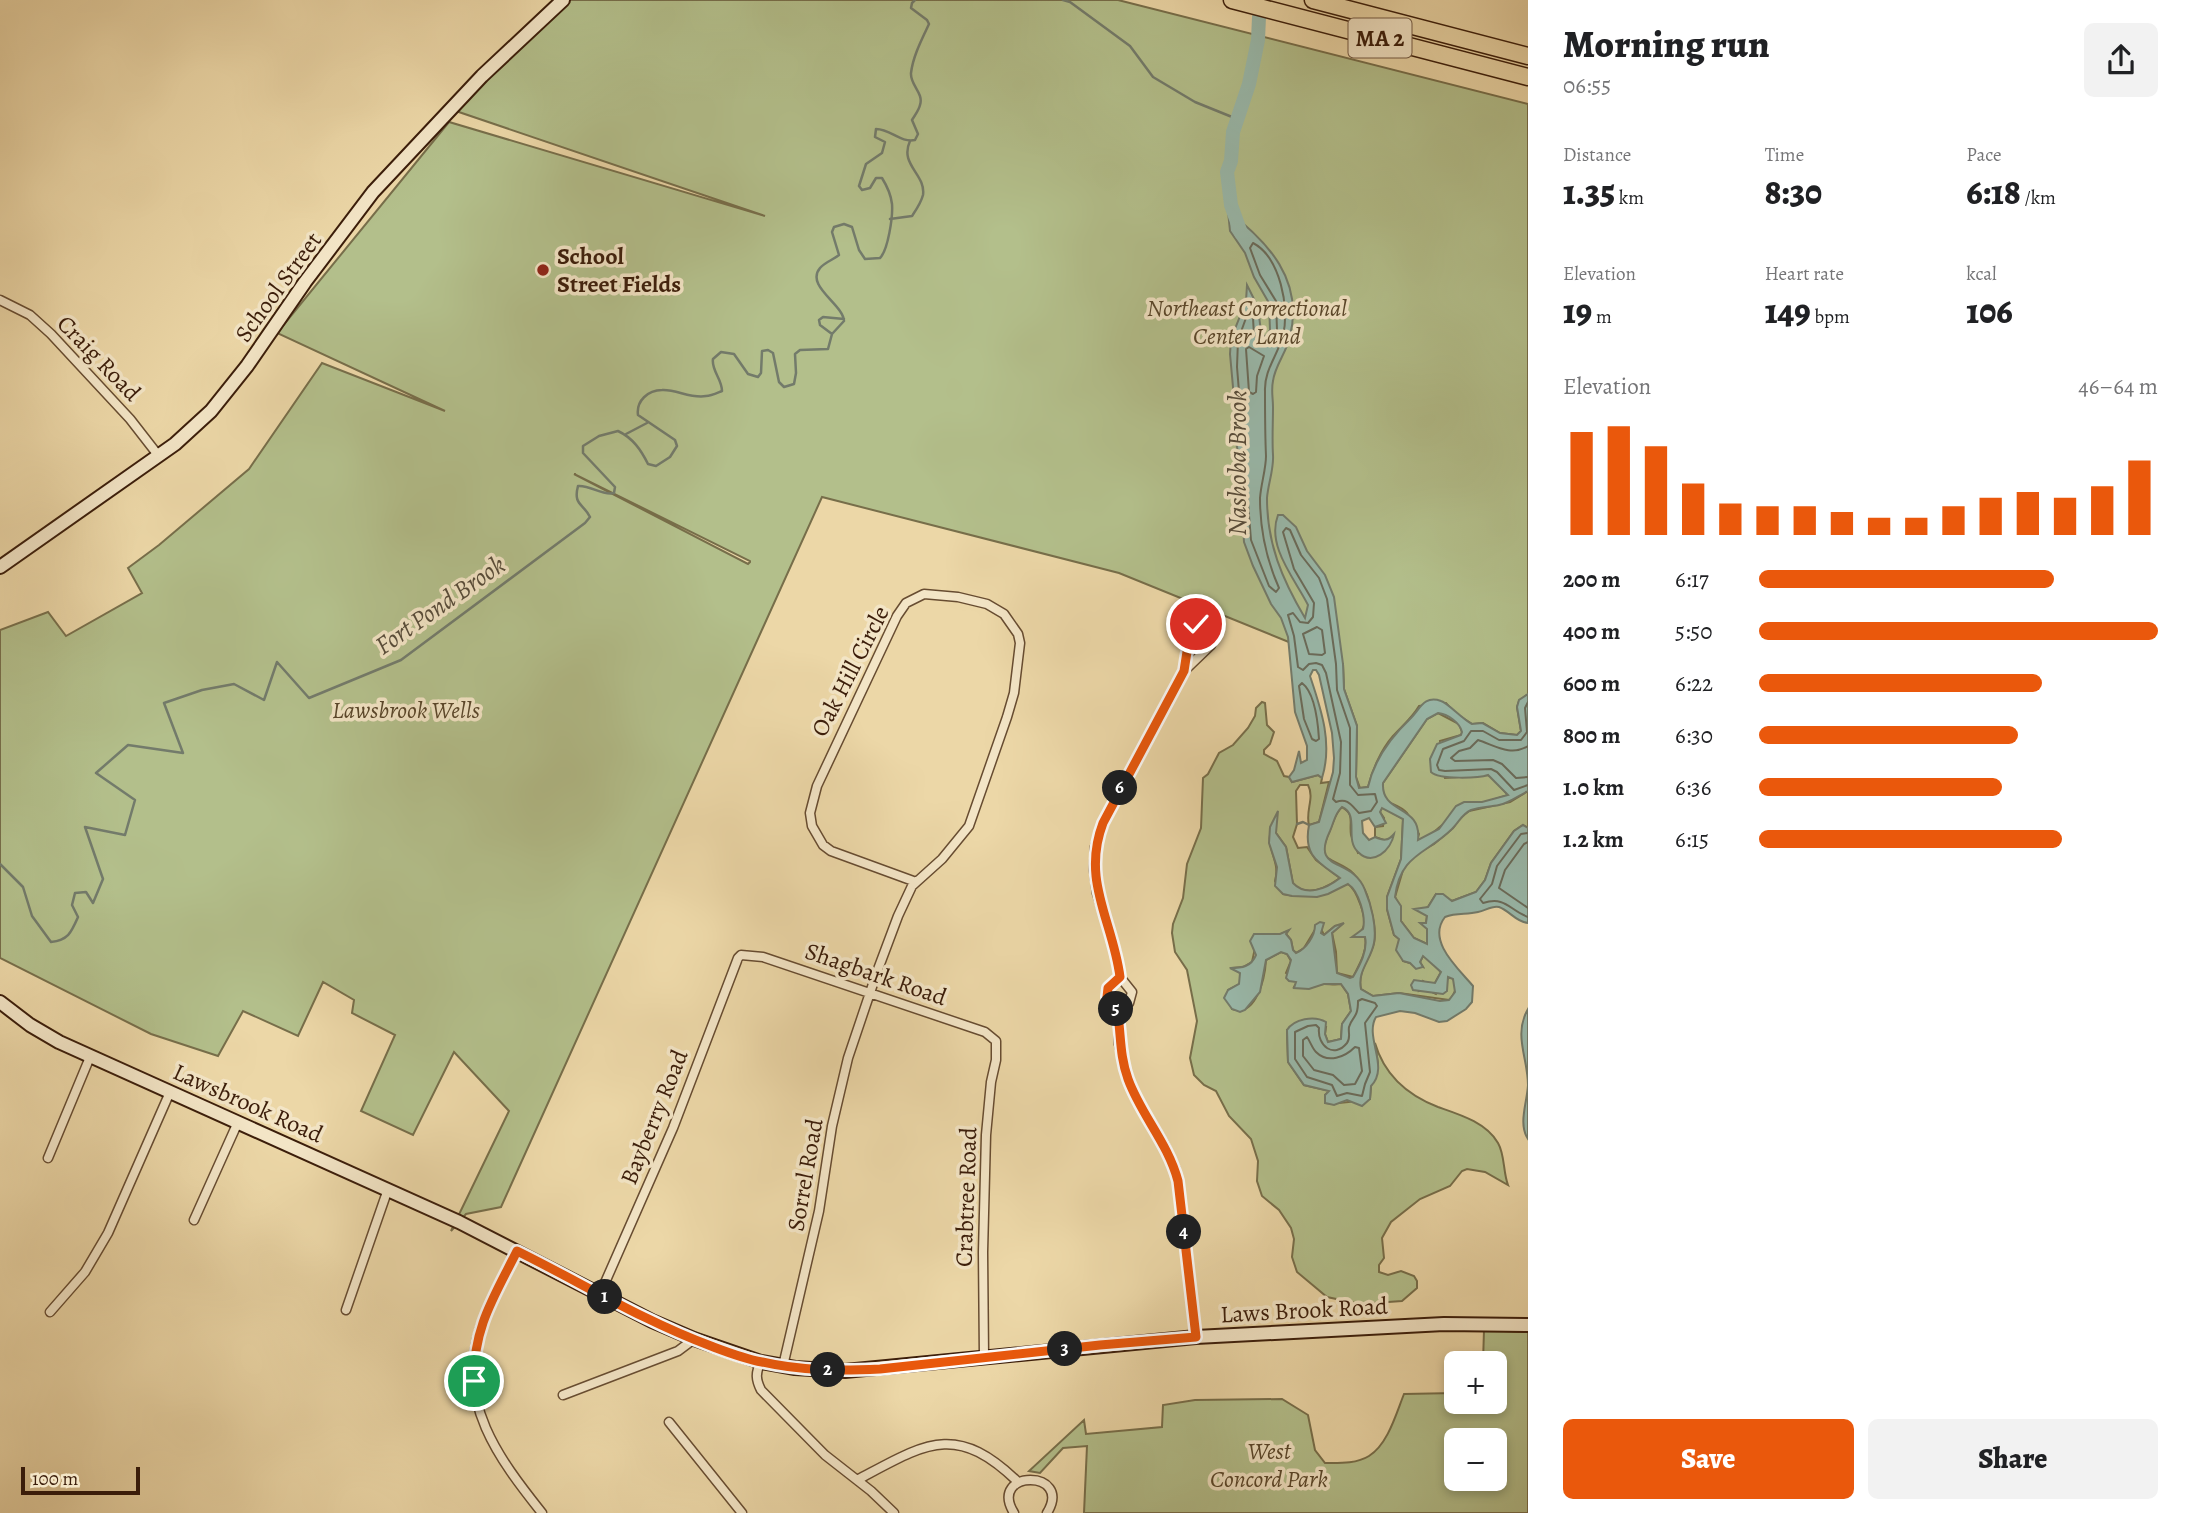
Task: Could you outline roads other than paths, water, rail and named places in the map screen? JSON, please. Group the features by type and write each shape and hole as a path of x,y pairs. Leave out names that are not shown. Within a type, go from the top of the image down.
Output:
{"highway":[{"name":"MA 2","path":"1232,0 1528,78"},
{"name":"MA 2","path":"1313,0 1528,56"}],"street":[{"name":"School Street","path":"0,567 194,427 232,385 373,192 482,76 563,0"},
{"name":"Craig Road","path":"0,300 30,315 51,334 130,419 158,455"},
{"name":"Oak Hill Circle","path":"870,993 898,916 916,882 942,859 969,826 1007,717 1016,681 1020,643 1013,624 1004,614 987,604 937,594 924,594 914,598 897,616 836,741 817,786 810,813 816,836 831,851 916,882"},
{"path":"1118,1012 1129,1003 1132,996 1130,988 1120,977 1116,952 1097,893 1095,847 1109,810 1184,671 1207,650 1214,639 1214,628 1209,623 1199,622 1194,627 1189,639 1184,671"},
{"name":"Shagbark Road","path":"741,955 764,957 985,1032 995,1039"},
{"name":"Bayberry Road","path":"600,1294 673,1128 730,972 741,955"},
{"path":"1120,977 1107,992 1109,1002 1118,1012 1119,1044 1128,1080 1164,1144 1178,1181 1196,1337"},
{"name":"Sorrel Road","path":"783,1366 817,1224 832,1126 845,1069 870,993"},
{"name":"Lawsbrook Road","path":"0,1002 30,1025 90,1057 484,1234"},
{"name":"Crabtree Road","path":"984,1357 986,1135 996,1060 995,1039"},
{"path":"48,1158 90,1057"},
{"path":"50,1312 85,1272 108,1233 170,1092"},
{"path":"194,1220 238,1122"},
{"path":"346,1310 388,1189"},
{"name":"Laws Brook Road","path":"484,1234 694,1339 761,1362 783,1366 845,1371 1196,1337 1462,1323 1528,1325"},
{"path":"517,1251 480,1327 474,1354 474,1381 480,1413 493,1446 504,1465 542,1513"},
{"path":"563,1395 678,1351 694,1339"},
{"path":"761,1362 756,1381 761,1390 791,1423 894,1513"},
{"path":"668,1422 742,1513"},
{"path":"857,1480 911,1452 930,1446 947,1445 966,1447 983,1454 1018,1482"},
{"path":"1014,1513 1009,1498 1012,1489 1018,1482 1034,1479 1046,1485 1051,1492 1052,1501 1047,1513"}],"water":[{"path":"1228,211 1269,249 1287,280 1292,297 1290,336 1272,384 1273,460 1267,498 1270,531 1277,561 1305,618 1308,605 1279,550 1275,527 1278,515 1283,515 1296,527 1307,551 1325,575 1334,597 1344,689 1357,726 1356,777 1359,788 1368,787 1384,750 1426,701 1441,701 1472,724 1482,723 1500,733 1517,735 1521,731 1517,707 1519,700 1528,694 1528,791 1503,804 1474,809 1465,814 1443,837 1409,863 1402,872 1395,897 1401,906 1401,921 1414,938 1427,944 1427,929 1420,923 1426,923 1427,916 1414,909 1428,907 1436,894 1443,894 1452,901 1476,892 1485,880 1491,863 1514,831 1523,825 1528,828 1528,923 1496,907 1445,917 1439,936 1453,963 1473,986 1472,1002 1447,1021 1439,1022 1415,1013 1400,1011 1376,1017 1373,1034 1378,1070 1371,1086 1370,1099 1362,1106 1347,1100 1334,1105 1325,1103 1325,1095 1329,1091 1304,1085 1288,1062 1287,1030 1299,1021 1310,1019 1326,1022 1325,1034 1328,1042 1341,1039 1342,1024 1351,1011 1348,994 1341,984 1324,984 1309,989 1294,988 1296,982 1286,978 1291,960 1287,954 1281,952 1266,960 1260,992 1245,1010 1240,1012 1232,1009 1224,998 1228,990 1239,984 1240,973 1230,968 1246,966 1256,955 1250,941 1254,934 1280,934 1289,930 1286,934 1296,953 1309,942 1315,925 1324,923 1321,933 1324,935 1344,923 1332,933 1337,973 1350,978 1361,962 1366,942 1365,937 1352,937 1363,929 1363,918 1358,898 1348,884 1317,897 1283,894 1275,886 1277,867 1269,843 1270,827 1278,811 1276,833 1286,847 1293,883 1304,890 1316,890 1340,878 1314,857 1308,844 1309,825 1319,822 1333,772 1334,758 1332,733 1319,675 1313,670 1310,676 1322,714 1326,739 1325,765 1322,778 1318,775 1292,782 1289,777 1294,770 1299,751 1301,763 1307,760 1307,746 1295,712 1288,637 1244,542 1239,457 1233,427 1231,339 1246,301 1247,285 1258,307 1261,332 1265,337 1270,330 1269,303 1254,277 1245,253 1230,231","holes":["1438,713 1453,720 1462,732 1461,735 1437,744 1430,759 1431,772 1450,777 1488,775 1508,795 1482,802 1464,802 1456,806 1439,829 1418,840 1418,829 1414,820 1388,800 1383,783 1427,719","1342,807 1350,816 1354,847 1370,858 1385,851 1394,834 1386,840 1375,837 1369,840 1363,833 1362,821 1369,818 1375,827 1386,823 1380,812 1382,808 1403,819 1401,859 1387,897 1387,909 1394,935 1399,939 1396,950 1403,961 1416,969 1423,967 1420,962 1423,956 1441,972 1435,983 1414,980 1411,985 1413,990 1443,994 1447,991 1448,977 1453,979 1455,992 1449,1000 1440,1001 1399,993 1373,996 1361,989 1361,977 1374,943 1375,930 1371,909 1359,879 1329,859 1325,853 1325,844 1336,815"]},
{"path":"1528,1009 1528,1085 1521,1037"},
{"path":"1528,1085 1528,1139 1523,1120"}],"waterway":[{"name":"Fort Pond Brook","path":"0,864 23,887 32,916 51,942 65,937 78,917 72,905 75,893 86,892 93,903 103,879 85,827 125,835 135,800 96,773 128,745 183,753 164,703 202,690 234,684 264,700 277,662 309,698 401,660 585,523 590,517 578,500 578,486 614,493 615,487 583,453 583,446 599,436 618,431 636,445 648,464 656,466 670,457 677,446 675,440 638,415 639,405 648,394 667,390 700,397 722,391 713,363 713,359 721,352 734,354 748,374 758,377 761,373 762,351 768,350 773,353 779,382 784,387 794,384 795,354 800,350 828,349 832,334 844,321 838,308 817,281 820,268 839,255 832,232 834,227 844,224 852,227 859,250 865,259 880,258 885,248 892,210 888,191 882,178 876,178 870,188 862,190 859,186 866,164 882,153 885,142 875,137 876,129 910,140 915,140 918,134 912,120 921,101 911,73 929,24 911,8 915,0"},
{"name":"Fort Pond Brook","path":"1063,0 1070,2 1130,46 1153,77 1195,102 1237,119"},
{"name":"Nashoba Brook","path":"1241,233 1231,205 1227,172 1231,161 1233,132 1249,84 1258,40 1259,17"},
{"name":"Fort Pond Brook","path":"890,219 912,216 923,195 921,181 908,157 910,141"},
{"name":"Fort Pond Brook","path":"832,334 820,325 819,320 823,317 844,319"},
{"name":"Fort Pond Brook","path":"626,434 647,423"},
{"path":"1297,824 1303,822 1309,825"}],"place":[{"name":"School Street Fields","path":"543,270"}],"park label":[{"name":"Northeast Correctional Center Land","path":"1247,322"},
{"name":"Lawsbrook Wells","path":"406,710"},
{"name":"West Concord Park","path":"1269,1465"}]}
